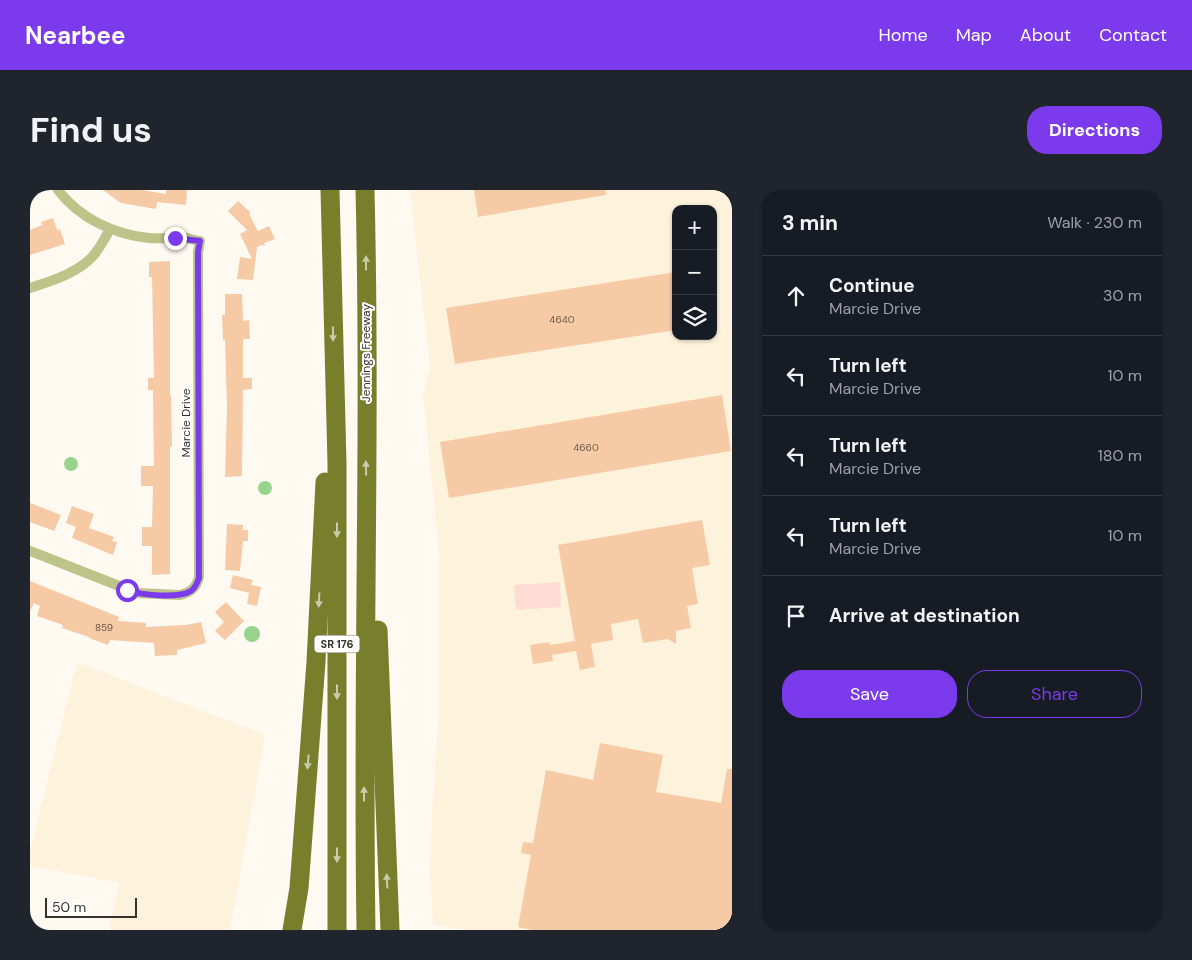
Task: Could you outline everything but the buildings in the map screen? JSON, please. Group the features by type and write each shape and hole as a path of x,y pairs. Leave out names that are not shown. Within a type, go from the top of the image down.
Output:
{"highway":[{"name":"SR 176","path":"330,190 337,463 337,930"},
{"name":"Jennings Freeway","path":"365,190 367,516"},
{"path":"292,930 299,888 316,662 333,359"},
{"name":"SR 176","path":"366,930 364,771 367,516"},
{"path":"367,516 376,592 390,930"},
{"path":"285,930 304,824"}],"street":[{"name":"Marcie Drive","path":"30,551 137,593 180,595 187,593 196,585 199,578 198,252 200,241 181,238 148,238 110,229 73,206 58,190"},
{"path":"30,288 61,277 88,261 98,250 110,229"}],"shaded area":[{"path":"410,190 728,190 732,214 732,930 463,930 433,925 430,869 439,713 439,555 423,395 430,367"},
{"path":"68,457 74,457 78,464 74,471 68,471 64,467 64,461"},
{"path":"262,481 268,481 272,488 268,495 262,495 258,491 258,485"},
{"path":"560,582 561,607 516,610 514,585"},
{"path":"252,626 258,628 260,634 258,640 252,642 246,640 244,634 246,628"},
{"path":"77,662 265,735 230,930 109,930 119,883 30,866 30,851"}],"route":[{"path":"127,590 137,593 180,595 192,590 199,578 198,252 200,241 175,238"}]}
